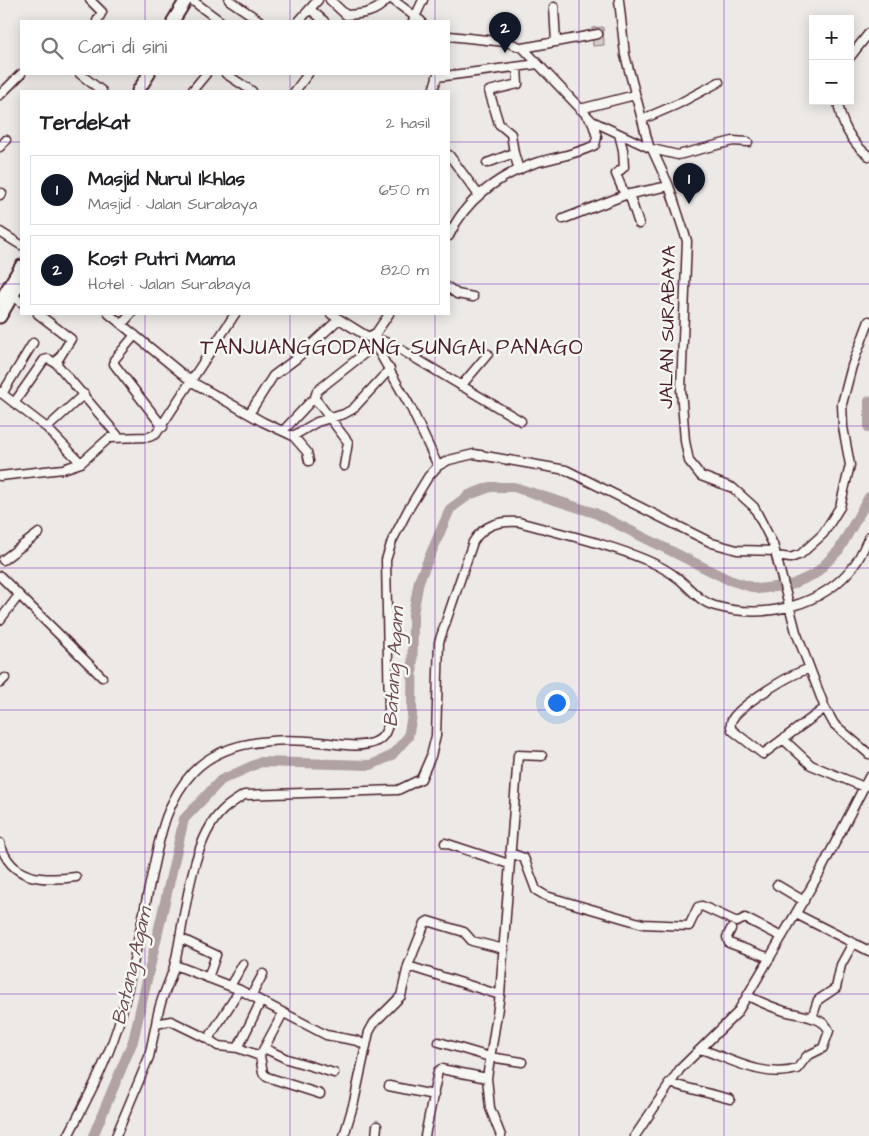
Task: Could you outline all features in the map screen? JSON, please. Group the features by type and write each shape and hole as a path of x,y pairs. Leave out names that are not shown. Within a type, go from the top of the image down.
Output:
{"highway":[{"path":"174,20 191,0"},
{"path":"181,20 191,0"},
{"path":"131,90 140,75"},
{"path":"139,90 148,75"},
{"path":"0,301 20,268"},
{"path":"0,317 17,299 20,286"}],"street":[{"path":"90,0 102,12 98,20"},
{"path":"191,0 219,20"},
{"path":"229,0 259,20"},
{"path":"299,20 318,0"},
{"path":"330,0 346,15 378,10 387,0"},
{"path":"392,0 416,20 423,0"},
{"name":"JALAN SURABAYA","path":"619,0 625,54 635,95 651,148 668,186 687,241 681,389 685,441 689,462 701,476 733,488 754,507 777,557 790,608 809,669 825,708 839,730 869,754"},
{"path":"554,7 556,42"},
{"path":"310,9 323,20"},
{"path":"854,53 869,33"},
{"path":"523,48 598,34"},
{"path":"450,36 506,42 523,48 592,121 651,148 678,155 733,141 748,142"},
{"path":"450,75 538,64"},
{"path":"517,68 518,84 488,91 499,124 511,134 519,170"},
{"path":"0,95 20,75"},
{"path":"81,75 101,90"},
{"path":"193,90 205,75"},
{"path":"228,75 250,90"},
{"path":"296,90 307,75"},
{"path":"433,90 438,76"},
{"path":"643,119 678,104 719,82"},
{"path":"580,110 635,95"},
{"path":"839,105 841,117 855,144 869,156"},
{"path":"450,234 459,214 478,194 519,170 578,153 595,145 597,137 592,121"},
{"path":"619,134 623,150 624,167 616,174 639,224"},
{"path":"0,147 6,140"},
{"path":"487,163 514,153"},
{"path":"450,156 478,194"},
{"path":"563,219 627,195 668,186"},
{"path":"0,232 20,244"},
{"path":"450,289 457,294 473,297"},
{"path":"39,315 72,339 56,363"},
{"path":"110,315 192,382 293,436 307,452 309,461"},
{"path":"122,324 130,315"},
{"path":"0,476 55,471 80,463 109,438 118,436 150,437 156,434 163,427 217,339 235,315"},
{"path":"333,315 366,336 392,345 522,421"},
{"path":"283,431 314,400 316,391 375,339 388,315"},
{"path":"249,414 273,376 297,358 339,319"},
{"path":"68,1136 102,1066 118,1026 163,822 179,787 195,770 220,754 239,746 281,740 354,745 376,741 383,736 387,728 389,711 386,560 408,510 428,477 438,466 462,456 474,454 528,465 558,468 712,543 737,550 790,558 801,554 823,534 840,507 850,464 843,426 842,404 852,366 869,321"},
{"path":"135,335 114,360 114,364 163,427"},
{"path":"375,339 414,413 438,466"},
{"path":"33,343 1,393 47,428 80,463"},
{"path":"461,386 488,354"},
{"path":"14,403 44,360 48,359 56,363 118,436"},
{"path":"293,436 330,417 344,414 353,409 390,369"},
{"path":"47,428 84,394"},
{"path":"314,400 330,417 348,442 344,466"},
{"path":"116,1136 149,1057 158,1006 175,964 186,903 203,843 215,820 228,805 244,795 256,793 398,790 421,779 431,756 436,736 441,632 473,542 479,533 491,524 506,521 519,522 635,556 660,566 697,596 714,606 755,610 790,608 817,598 845,575 856,563 869,537"},
{"path":"1,559 39,533"},
{"path":"0,576 102,678"},
{"path":"0,620 18,595"},
{"path":"809,669 788,676 735,716 730,724 734,733 763,754 825,708"},
{"path":"783,740 811,765 864,787"},
{"path":"501,1136 490,1108 487,1078 500,995 518,755 542,756"},
{"path":"635,1136 669,1083 737,1013 804,901 869,776"},
{"path":"0,843 7,861 14,868 25,873 48,880 76,877"},
{"path":"445,843 509,864"},
{"path":"510,853 524,858 536,890 546,896 648,925 689,926 698,907 702,906 737,922 745,918 782,937"},
{"path":"777,885 804,901"},
{"path":"796,914 869,951"},
{"path":"344,1136 358,1087 364,1045 374,1023 401,996 408,966 424,924 428,921 464,932 472,941 504,949"},
{"path":"731,929 727,937 729,943 770,958"},
{"path":"180,938 216,955 208,978"},
{"path":"812,1018 818,1000 836,988 838,972 853,943"},
{"path":"175,964 240,990 326,1035 358,1041 364,1045"},
{"path":"230,986 243,964"},
{"path":"408,966 500,995"},
{"path":"251,996 263,974"},
{"path":"208,1039 240,990"},
{"path":"701,1049 771,1072 789,1071 800,1067 805,1057 820,1050 825,1044 828,1028 812,1018 785,1011 748,996"},
{"path":"238,1048 261,1001"},
{"path":"283,1013 260,1056 263,1072 267,1077 320,1094"},
{"path":"156,1024 170,1021 208,1039 218,1046 238,1048 260,1056"},
{"path":"440,1042 490,1056 522,1062"},
{"path":"264,1048 287,1059 334,1073"},
{"path":"425,1136 441,1069 487,1078"},
{"path":"669,1083 730,1100"},
{"path":"389,1086 434,1095"},
{"path":"376,1136 377,1126"}],"shaded area":[{"path":"603,27 604,45 593,46 592,28"}],"waterway":[{"name":"Batang Agam","path":"869,401 869,428"},
{"name":"Batang Agam","path":"93,1136 133,1041 184,819 221,780 261,762 371,765 391,756 408,737 412,716 413,614 419,581 450,509 469,495 490,487 514,487 595,513 729,580 758,589 791,585 815,574 839,550 869,497"}],"place":[{"name":"Kost Putri Mama","path":"505,53"},
{"name":"Masjid Nurul Ikhlas","path":"689,204"}],"district":[{"name":"TANJUANGGODANG SUNGAI PANAGO","path":"392,347"}]}
